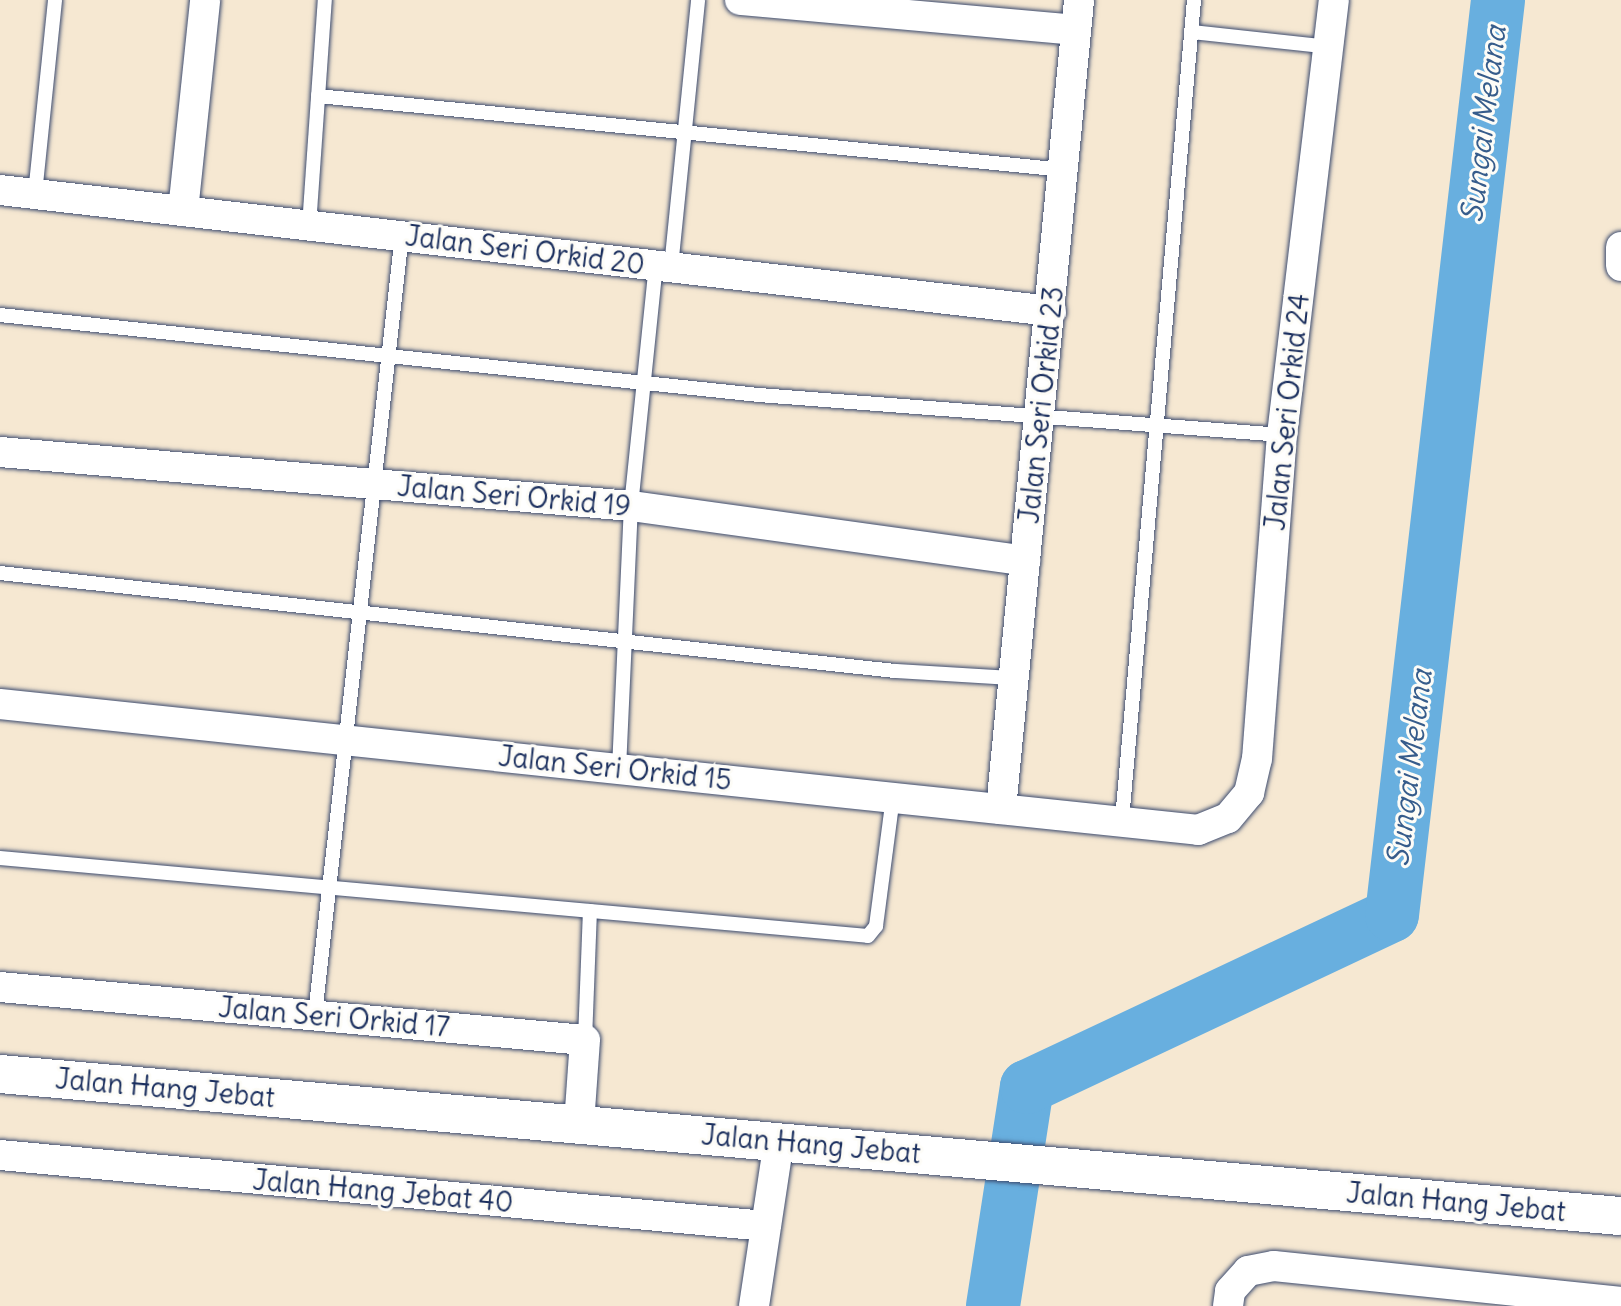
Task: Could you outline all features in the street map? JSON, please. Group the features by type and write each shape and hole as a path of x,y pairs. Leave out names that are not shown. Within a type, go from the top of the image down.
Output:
{"street":[{"path":"183,211 205,0"},
{"path":"740,0 1076,30"},
{"name":"Jalan Seri Orkid 23","path":"1001,809 1079,0"},
{"name":"Jalan Seri Orkid 24","path":"1228,818 1249,793 1257,759 1282,435 1334,0"},
{"name":"Jalan Seri Orkid 20","path":"0,190 1051,311"},
{"path":"1621,247 1621,266"},
{"name":"Jalan Seri Orkid 19","path":"0,452 631,506 1025,561"},
{"name":"Jalan Seri Orkid 15","path":"0,704 1198,830 1228,818"},
{"name":"Jalan Seri Orkid 17","path":"0,987 585,1040"},
{"path":"579,1123 585,1040"},
{"name":"Jalan Hang Jebat","path":"0,1074 1621,1216"},
{"path":"754,1306 779,1140"},
{"name":"Jalan Hang Jebat 40","path":"0,1155 766,1226"},
{"path":"1228,1306 1230,1291 1248,1271 1274,1266 1621,1302"}],"lane":[{"path":"35,194 55,0"},
{"path":"309,226 325,0"},
{"path":"619,769 631,506 698,0"},
{"path":"1122,820 1194,0"},
{"path":"1192,32 1329,47"},
{"path":"318,96 1064,170"},
{"path":"315,1015 402,235"},
{"path":"0,315 647,383 1155,430 1282,435"},
{"path":"0,573 360,614 627,638 895,671 1013,678"},
{"path":"0,858 868,936 876,926 893,797"},
{"path":"585,1040 590,911"}],"waterway":[{"name":"Sungai Melana","path":"993,1306 1027,1087 1392,915 1498,0"}]}
